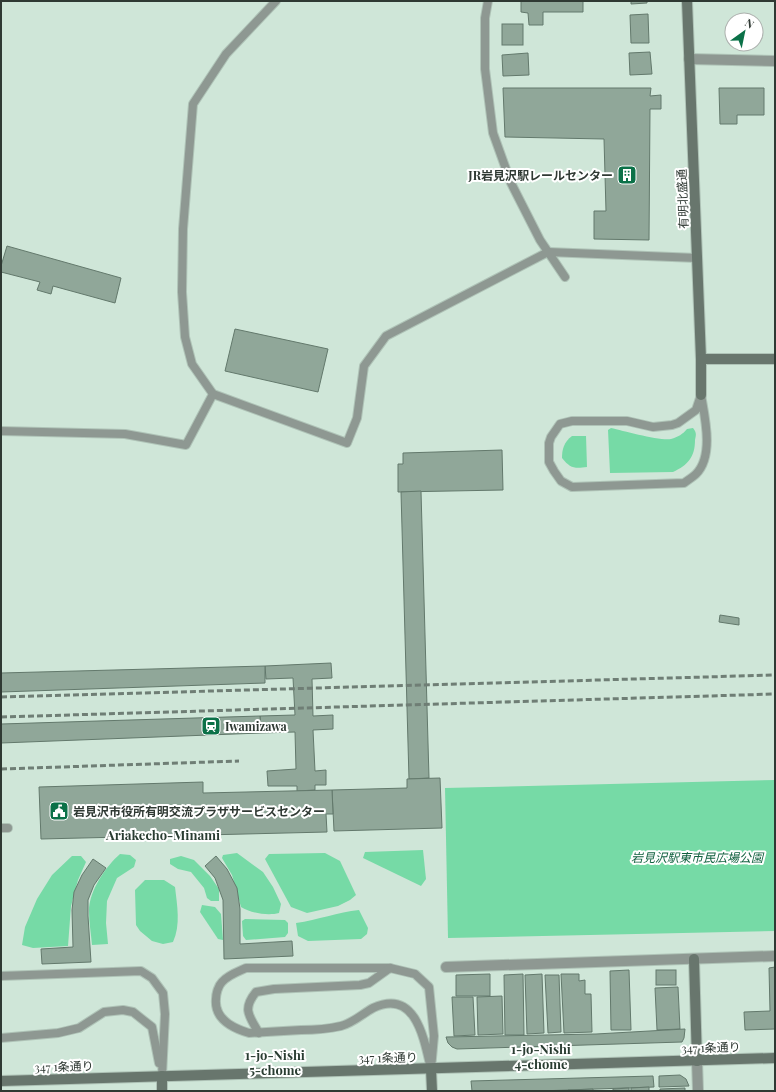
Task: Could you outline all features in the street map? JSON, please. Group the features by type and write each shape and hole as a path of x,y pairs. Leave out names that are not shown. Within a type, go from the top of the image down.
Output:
{"street":[{"name":"有明北盛通","path":"687,1 701,359 701,395"},
{"path":"689,59 775,60"},
{"path":"701,359 775,359"},
{"path":"446,967 775,956"},
{"path":"694,959 698,1091"},
{"name":"347 1条通り","path":"1,1081 775,1058"},
{"path":"431,1069 432,1091"},
{"path":"162,1076 162,1091"}],"lane":[{"path":"276,1 226,54 193,104 183,229 182,292 185,337 192,364 213,394 347,443 357,418 364,366 386,336 548,252 697,258"},
{"path":"488,1 485,18 485,69 493,133 511,183 540,240 565,277"},
{"path":"1,432 125,434 186,445 213,394"},
{"path":"701,395 707,427 705,460 697,474 684,483 572,487 561,481 549,462 549,443 551,437 560,424 572,421 627,421 653,426 672,425 678,423 696,410 701,395"},
{"path":"246,968 390,968 415,974 429,987 434,1036 431,1069 418,1022 410,1011 398,1004 386,1004 379,1006 348,1023 327,1029 249,1033 237,1030 218,1016 215,1006 216,995 221,983 230,974 246,968"},
{"path":"259,1033 248,1014 249,1001 256,992 274,989 360,985 369,982 390,968"},
{"path":"1,976 141,971 147,974 152,978 163,993 165,1014 162,1076"},
{"path":"1,1038 58,1033 79,1028 104,1012 123,1010 133,1012 152,1027 162,1076"}],"green space":[{"path":"611,428 659,439 671,439 682,434 687,429 693,428 696,434 694,451 687,463 673,472 610,473 608,430"},
{"path":"572,436 586,436 587,467 573,467 567,464 562,458 564,446"},
{"name":"岩見沢駅東市民広場公園","path":"775,780 775,931 448,938 445,788"},
{"path":"423,850 426,879 421,886 363,858 365,852"},
{"path":"237,853 263,872 273,887 281,904 279,913 259,913 249,911 241,907 232,875 222,858 223,855"},
{"path":"325,853 340,861 356,895 338,906 307,913 291,907 265,859 269,854"},
{"path":"120,854 130,855 136,860 134,867 117,878 107,901 106,923 108,944 92,945 89,911 92,895 104,872"},
{"path":"72,856 81,856 86,862 78,880 71,906 68,946 33,948 22,945 25,927 37,899 52,875"},
{"path":"181,856 194,860 210,876 219,889 219,901 211,901 207,898 204,888 191,872 178,869 170,864 170,859"},
{"path":"145,880 164,880 175,887 178,922 173,942 163,944 152,941 140,931 136,925 135,890"},
{"path":"202,905 215,907 221,914 223,940 218,939 200,912"},
{"path":"359,910 368,928 367,934 361,939 308,941 298,936 296,923 343,912"},
{"path":"245,919 285,920 288,923 288,933 285,937 246,940 243,936 242,921"}],"building":[{"path":"521,1 583,1 583,12 543,12 543,25 529,25 528,13 521,12"},
{"path":"631,1 647,1 647,3 631,4"},
{"path":"648,14 649,43 631,43 630,15"},
{"path":"502,24 523,24 523,45 502,45"},
{"path":"650,52 652,74 630,75 629,53"},
{"path":"528,53 529,75 503,76 502,55"},
{"name":"JR岩見沢駅レールセンター","path":"503,88 651,88 650,96 661,95 661,109 650,109 649,240 594,239 594,211 606,211 604,139 505,137"},
{"path":"719,88 764,88 764,115 737,115 737,124 720,124"},
{"path":"7,246 121,278 115,303 53,286 51,294 37,290 40,282 1,272 1,266"},
{"path":"235,329 328,349 318,392 225,371"},
{"path":"502,450 503,490 398,492 398,464 403,464 403,453"},
{"path":"421,491 429,778 409,779 401,492"},
{"path":"720,615 739,618 739,625 719,622"},
{"path":"331,663 332,678 312,679 313,716 333,715 333,729 313,730 315,771 326,770 326,785 315,785 315,790 297,791 297,786 268,786 267,771 296,769 295,732 261,733 260,716 295,715 293,678 266,679 265,666"},
{"path":"265,666 265,683 1,692 1,673"},
{"path":"260,716 261,733 1,743 1,724"},
{"path":"440,778 442,828 334,831 332,790 407,788 407,779"},
{"path":"203,782 203,793 332,790 333,814 326,814 327,832 41,839 39,787"},
{"path":"216,856 227,869 237,888 240,909 240,944 292,941 293,956 224,959 223,900 215,878 205,866"},
{"path":"93,859 106,868 94,885 88,900 91,962 42,964 41,949 73,947 72,910 74,892 82,875"},
{"path":"775,967 775,1029 745,1030 744,1012 770,1011 769,968"},
{"path":"629,970 631,1030 611,1030 610,971"},
{"path":"656,970 676,970 676,985 656,985"},
{"path":"490,974 490,996 456,996 456,975"},
{"path":"523,974 524,1035 505,1035 504,975"},
{"path":"542,974 544,1033 527,1034 525,975"},
{"path":"561,974 579,974 579,981 585,980 585,994 591,994 592,1032 564,1033"},
{"path":"545,975 559,975 561,1032 548,1033"},
{"path":"678,987 680,1029 657,1030 655,988"},
{"path":"502,996 503,1034 478,1035 477,997"},
{"path":"452,997 473,997 475,1035 454,1036"},
{"path":"685,1029 682,1042 457,1049 448,1043 446,1037 596,1034"},
{"path":"680,1075 686,1079 689,1086 659,1087 659,1076"},
{"path":"653,1076 654,1087 539,1091 472,1091 471,1081"},
{"path":"649,1087 649,1091 631,1091 631,1088"},
{"path":"629,1088 629,1091 613,1091 613,1089"},
{"path":"685,1088 685,1091 660,1091 660,1089"},
{"path":"593,1089 593,1091 568,1091 568,1090"}],"railway":[{"path":"1,697 775,675"},
{"path":"1,717 775,694"},
{"path":"1,769 239,761"}],"place":[{"name":"JR岩見沢駅レールセンター","path":"627,175"},
{"name":"Iwamizawa","path":"211,726"},
{"name":"岩見沢市役所有明交流プラザサービスセンター","path":"59,811"}],"district":[{"name":"Ariakecho-Minami","path":"163,834"},
{"name":"1-jo-Nishi 4-chome","path":"541,1056"},
{"name":"1-jo-Nishi 5-chome","path":"275,1062"}]}
